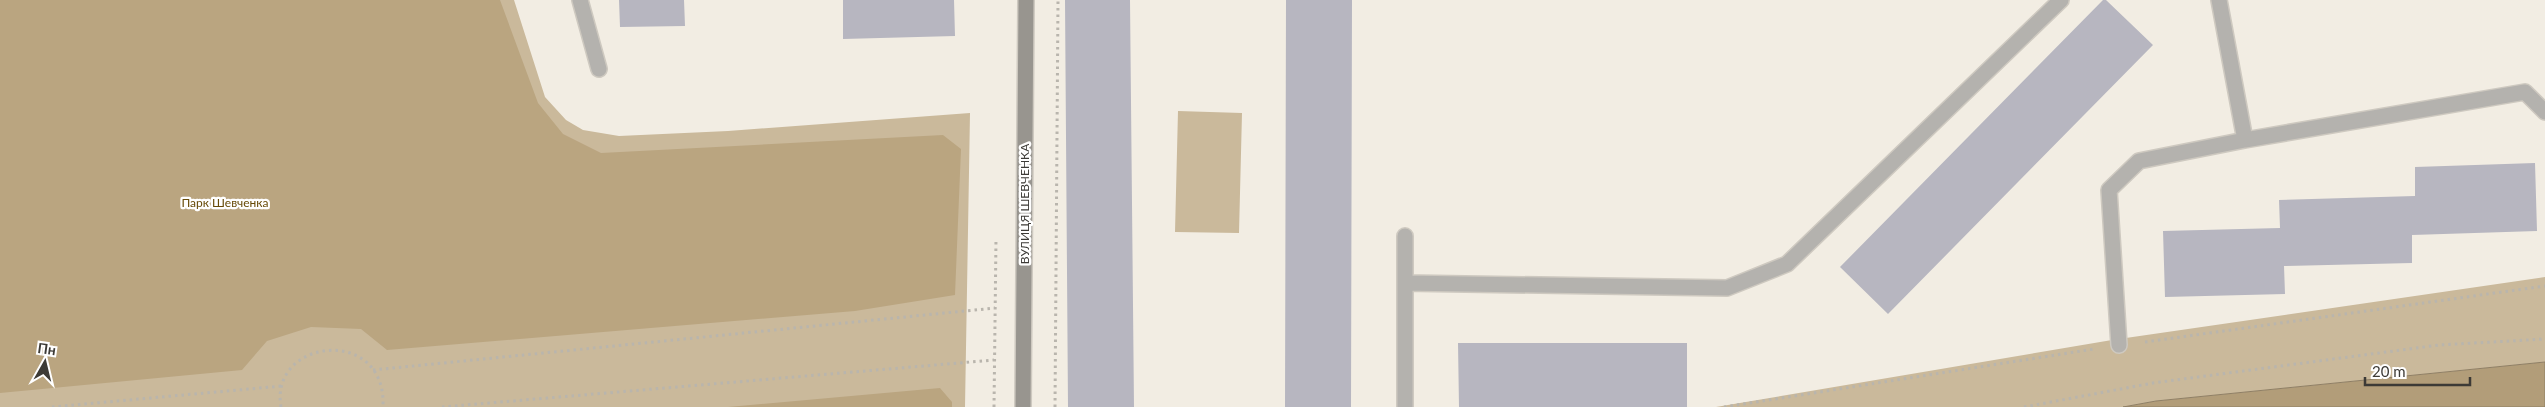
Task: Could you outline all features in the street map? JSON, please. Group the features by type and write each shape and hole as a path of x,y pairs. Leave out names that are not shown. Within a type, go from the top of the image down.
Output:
{"main road":[{"name":"ВУЛИЦЯ ШЕВЧЕНКА","path":"1023,407 1026,0"}],"street":[{"path":"580,0 599,69"},
{"path":"1405,284 1726,288 1787,264 2061,0"},
{"path":"2220,0 2245,140"},
{"path":"2119,346 2109,190 2139,161 2245,140 2525,92 2545,112"},
{"path":"1405,236 1405,407"}],"path":[{"path":"1055,407 1058,0"},
{"path":"373,370 995,308"},
{"path":"2024,407 2153,383 2430,346 2545,340"},
{"path":"281,407 282,386 290,370 303,358 319,350 337,349 354,354 373,370 381,387 383,407"},
{"path":"442,407 994,360"},
{"path":"52,407 282,386"}],"green space":[{"name":"Парк Шевченка","path":"0,0 514,0 545,97 566,120 583,130 619,136 728,131 970,113 965,407 0,407"},
{"name":"Парк Шевченка","path":"0,0 500,0 538,103 563,134 601,153 943,135 961,149 955,295 855,311 387,350 361,329 311,327 267,341 242,370 0,393"},
{"path":"1178,111 1242,113 1239,233 1175,232"},
{"path":"2545,277 2545,362 2156,401 2123,407 1716,407 2112,340"},
{"path":"940,388 952,402 952,407 728,407"}],"shaded area":[{"path":"2545,362 2545,407 2123,407 2156,401"}],"building":[{"path":"619,0 684,0 685,26 620,27"},
{"path":"843,0 954,0 955,36 843,39"},
{"path":"1065,0 1130,0 1134,407 1068,407"},
{"path":"1286,0 1352,0 1351,407 1285,407"},
{"path":"2103,0 2106,0 2153,45 1888,314 1840,267"},
{"path":"2535,163 2537,231 2412,235 2412,263 2284,266 2285,294 2165,297 2163,231 2280,228 2279,200 2415,196 2415,167"},
{"path":"1458,343 1687,343 1687,407 1459,407"}]}
